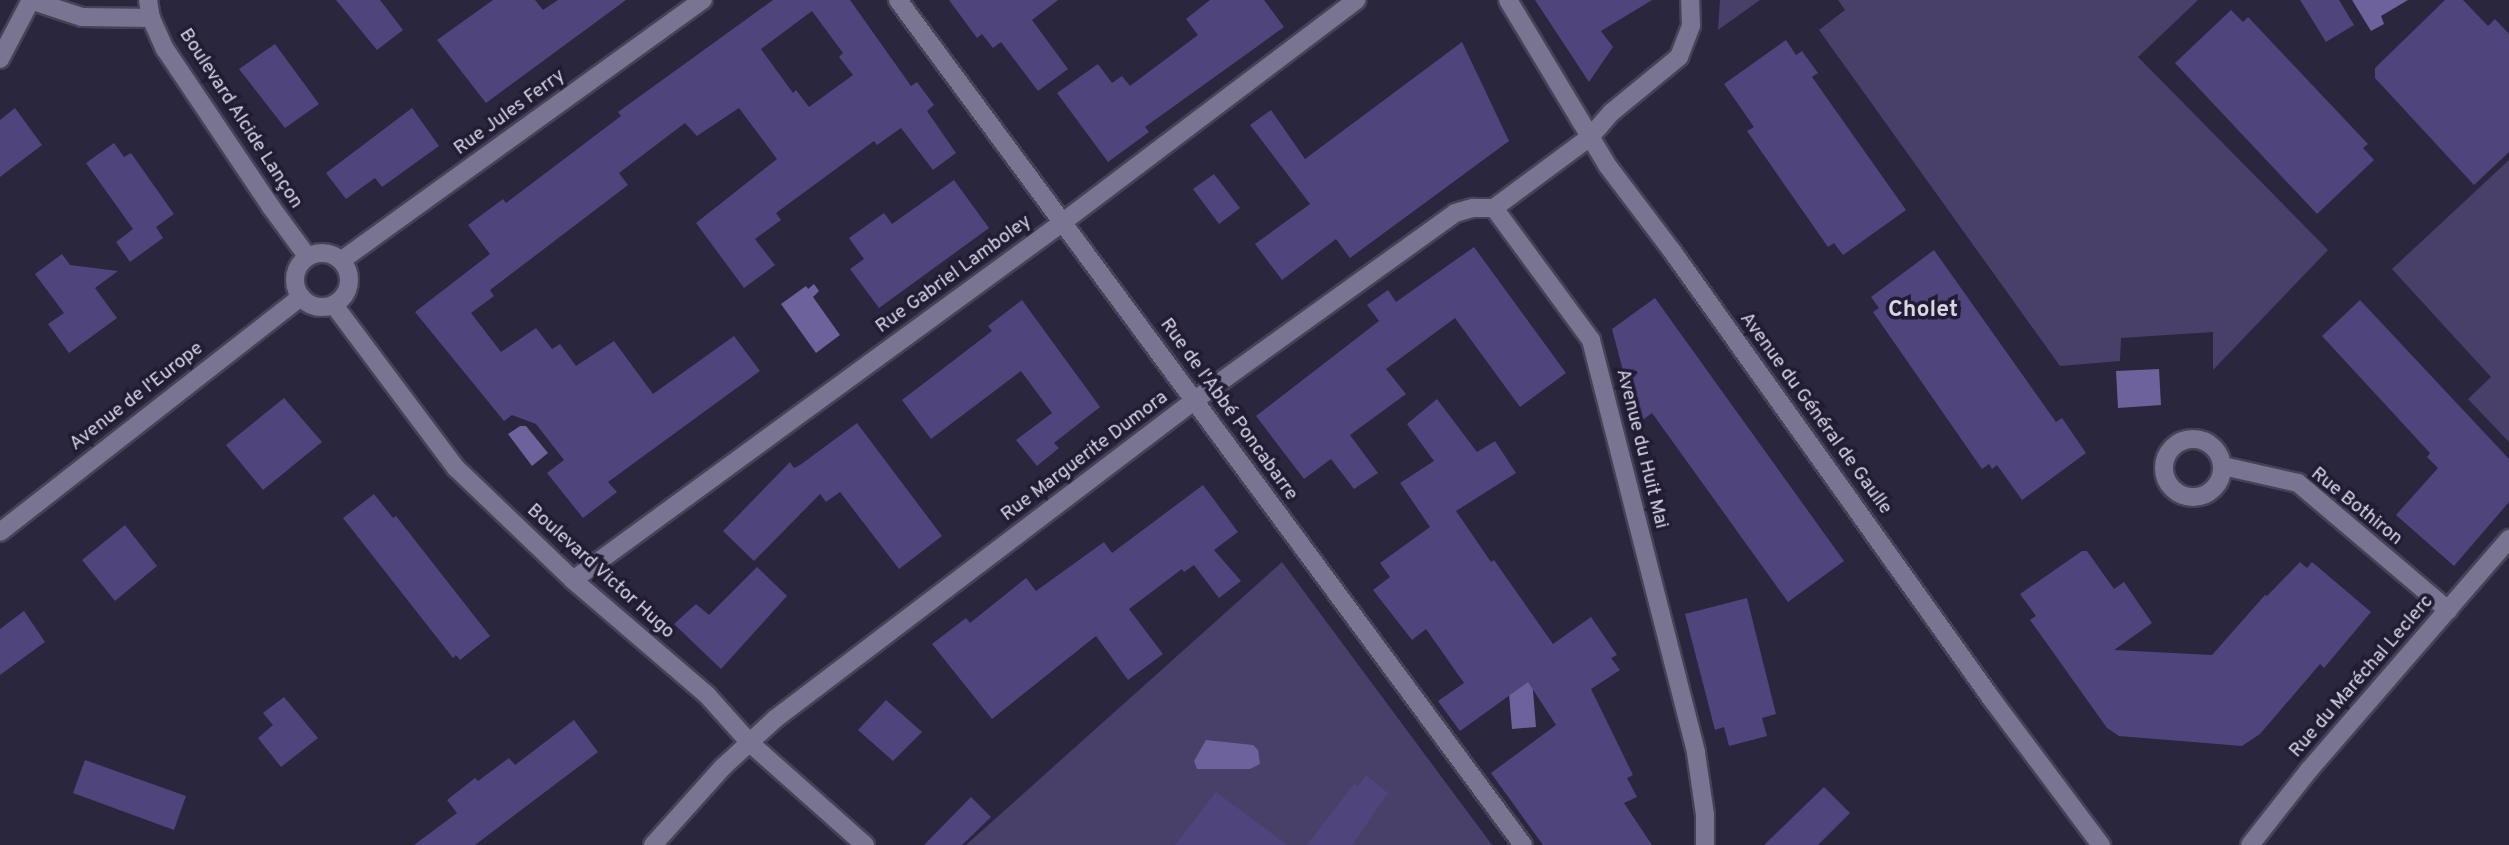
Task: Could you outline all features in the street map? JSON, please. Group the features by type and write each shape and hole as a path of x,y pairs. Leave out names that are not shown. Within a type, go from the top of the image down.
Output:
{"street":[{"path":"0,59 30,0 82,17 149,9"},
{"name":"Rue Jules Ferry","path":"342,260 703,0"},
{"name":"Rue de l'Abbé Poncabarre","path":"898,0 1523,845"},
{"name":"Rue Gabriel Lamboley","path":"573,580 1063,222 1357,0"},
{"name":"Avenue du Général de Gaulle","path":"1507,0 1606,165 1672,251 1991,698 2101,845"},
{"path":"1494,208 1590,137 1612,112 1679,57 1691,25 1690,0"},
{"name":"Boulevard Alcide Lançon","path":"149,9 165,49 307,256"},
{"name":"Rue Marguerite Dumora","path":"653,845 723,767 775,719 1195,400 1455,214 1474,208 1494,208"},
{"name":"Avenue du Huit Mai","path":"1494,208 1591,340 1696,753 1705,814 1705,845"},
{"path":"325,252 342,260 350,276 349,285 341,300 334,305 316,307 300,297 296,289 296,271 307,256 325,252"},
{"name":"Avenue de l'Europe","path":"0,532 300,297"},
{"name":"Boulevard Victor Hugo","path":"334,305 456,468 573,580 707,695 750,743 865,845"},
{"name":"Rue Bothiron","path":"2222,466 2298,483 2448,610"},
{"name":"Rue du Maréchal Leclerc","path":"2250,845 2309,770 2509,539"}],"shaded area":[{"path":"1720,0 1760,0 1718,30"},
{"path":"1838,0 2198,0 2138,57 2328,250 2213,370 2213,332 2121,338 2120,361 2060,366 1819,30 1845,10"},
{"path":"2352,0 2408,0 2381,16 2384,24 2371,31"},
{"path":"2509,160 2509,442 2468,399 2491,377 2392,269"},
{"path":"814,284 819,291 813,297 840,335 816,353 781,304 806,286 808,289"},
{"path":"2159,369 2161,405 2118,408 2116,371"},
{"path":"520,426 526,426 548,453 532,466 508,434"},
{"path":"1282,562 1492,845 966,845"},
{"path":"1532,679 1536,727 1512,729 1508,682"},
{"path":"1206,740 1253,745 1258,750 1260,764 1250,769 1197,769 1194,761"}],"building":[{"path":"336,0 380,0 403,30 377,50"},
{"path":"493,0 535,0 543,10 558,0 626,0 486,103 437,40"},
{"path":"773,0 850,0 911,86 917,82 934,105 927,111 956,153 933,170 901,128 877,145 874,141 776,213 781,220 755,239 775,265 744,288 696,223 777,159 739,108 697,136 685,123 619,173 628,185 490,290 494,296 471,313 501,352 536,328 552,349 560,344 576,366 614,341 653,394 734,336 760,371 608,482 617,492 583,518 547,473 564,460 536,424 512,415 504,421 415,312 490,254 468,225 503,199 506,203 621,116 618,112","holes":["812,11 843,53 839,57 853,75 809,107 796,90 793,93 761,49"]},
{"path":"949,0 1058,0 1032,20 1068,69 1038,91 1001,42 993,48 982,34 977,38"},
{"path":"1210,0 1264,0 1284,27 1145,127 1149,132 1108,162 1057,93 1098,64 1112,83 1122,76 1130,86 1198,35 1186,19"},
{"path":"1535,0 1652,0 1601,31 1613,47 1589,82"},
{"path":"2300,0 2339,0 2354,25 2326,42"},
{"path":"2445,0 2463,0 2488,26 2495,19 2509,34 2509,152 2474,185 2375,78 2375,68"},
{"path":"2231,10 2243,22 2248,17 2368,144 2363,148 2374,160 2317,214 2175,63"},
{"path":"1786,40 1796,55 1802,51 1818,73 1812,77 1906,210 1843,255 1834,243 1828,247 1747,131 1754,127 1724,84"},
{"path":"1462,42 1509,141 1350,258 1336,239 1282,280 1255,244 1310,204 1250,125 1271,110 1305,159"},
{"path":"275,44 319,104 285,128 239,69"},
{"path":"15,108 42,145 0,177 0,120"},
{"path":"412,108 439,146 382,187 375,178 346,199 326,173"},
{"path":"114,143 124,157 131,153 174,214 156,227 163,238 130,262 116,242 133,229 86,163"},
{"path":"1214,174 1240,208 1219,224 1193,189"},
{"path":"954,180 989,228 879,308 850,269 864,259 849,238 884,213 892,224"},
{"path":"1474,247 1566,373 1520,407 1455,318 1386,369 1406,394 1350,435 1378,473 1354,489 1331,459 1304,479 1256,416 1379,321 1367,305 1388,290 1396,302"},
{"path":"1934,250 2056,422 2062,418 2086,453 2022,500 1997,465 1992,469 1989,464 1982,469 1873,312 1879,308 1871,297"},
{"path":"62,254 70,265 118,271 95,288 117,318 69,353 48,324 64,313 35,274"},
{"path":"1655,298 1844,561 1788,602 1652,413 1637,424 1612,329"},
{"path":"1022,300 1100,407 1054,443 1059,448 1037,466 1016,440 1052,413 1021,371 931,439 902,400 992,331 988,326"},
{"path":"2360,300 2509,459 2509,502 2454,566 2396,515 2438,468 2427,457 2430,453 2322,336"},
{"path":"284,398 322,442 263,490 226,445"},
{"path":"1437,399 1477,452 1495,441 1516,473 1456,511 1491,562 1494,560 1553,644 1591,617 1617,655 1611,658 1620,670 1591,689 1633,775 1627,778 1637,797 1624,803 1652,845 1543,845 1491,773 1556,725 1528,682 1460,731 1438,701 1464,683 1426,629 1412,640 1373,590 1390,577 1380,563 1430,527 1400,483 1434,461 1407,424"},
{"path":"857,423 942,536 899,569 840,492 826,502 820,494 754,561 723,531 790,462 794,468 800,465"},
{"path":"1203,485 1238,532 1214,550 1241,581 1219,598 1194,565 1184,572 1182,569 1129,609 1163,654 1128,680 1096,636 992,719 932,644 966,618 970,623 1026,578 1036,591 1104,542 1112,553"},
{"path":"374,494 393,518 396,516 490,636 460,660 456,655 453,658 343,518"},
{"path":"125,525 157,566 115,601 82,560"},
{"path":"2082,551 2087,551 2114,589 2124,582 2152,623 2114,650 2212,655 2265,595 2300,562 2307,568 2312,562 2371,612 2324,668 2320,664 2260,734 2242,746 2119,736 2107,728 2030,620 2036,616 2020,594"},
{"path":"757,567 787,596 721,669 674,624 696,604 709,615"},
{"path":"1747,598 1776,714 1762,718 1767,736 1729,746 1724,727 1715,730 1685,614"},
{"path":"24,611 45,642 0,675 0,629"},
{"path":"284,697 318,738 281,767 258,738 273,725 263,713"},
{"path":"886,700 922,732 893,761 858,730"},
{"path":"574,720 598,752 475,845 414,845 457,813 447,800 475,778 478,781 509,758 515,765"},
{"path":"85,760 186,796 174,830 73,793"},
{"path":"1366,775 1388,793 1352,845 1307,845 1354,784 1358,787"},
{"path":"1824,787 1850,813 1818,845 1764,845"},
{"path":"1216,792 1287,845 1175,845"},
{"path":"971,797 991,817 962,845 924,845"}],"district":[{"name":"Cholet","path":"1923,311"}]}
